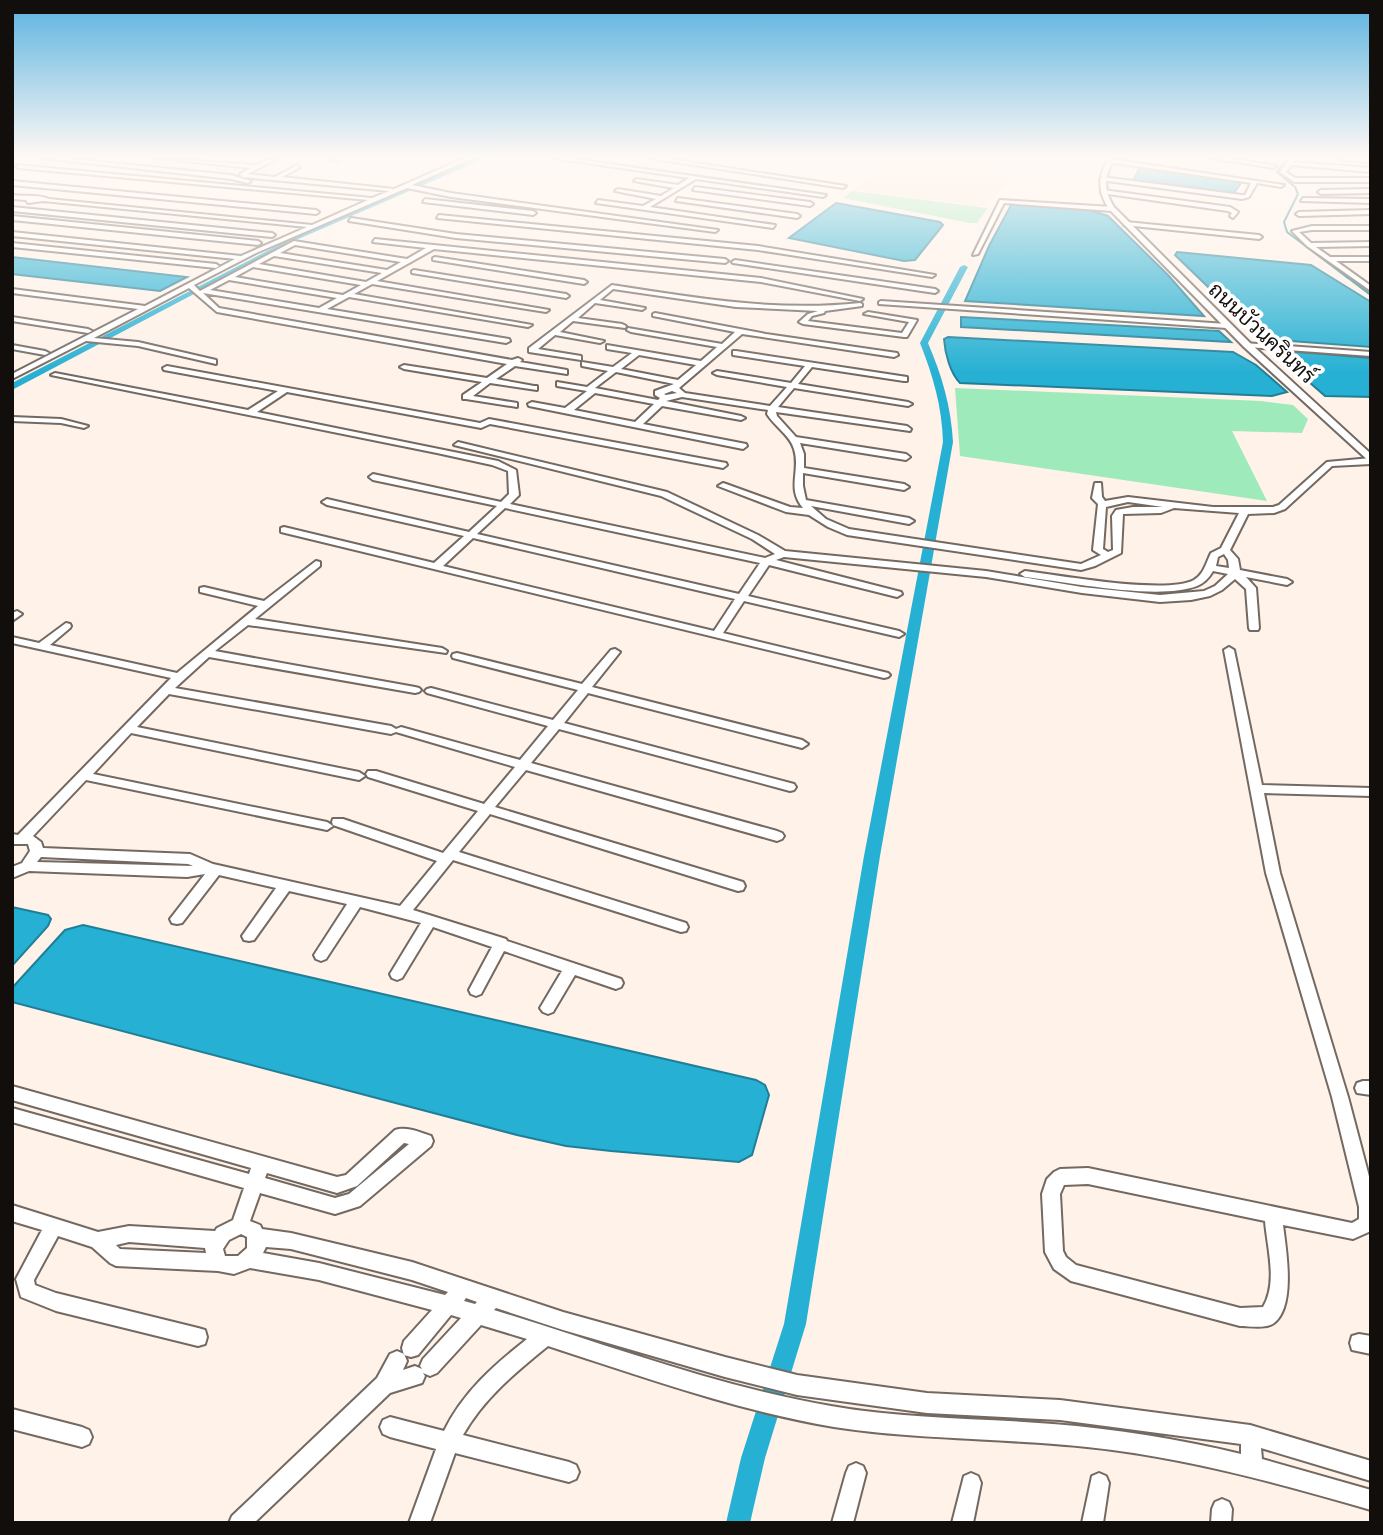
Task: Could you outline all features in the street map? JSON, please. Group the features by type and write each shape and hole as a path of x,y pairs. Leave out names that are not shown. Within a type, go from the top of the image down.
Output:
{"street":[{"path":"38,248 74,230"},
{"path":"131,230 257,243"},
{"path":"220,230 272,235"},
{"path":"12,377 90,341 241,258 301,230"},
{"path":"414,230 456,236 725,261"},
{"path":"456,236 464,230"},
{"path":"555,230 731,246 932,275"},
{"path":"587,247 606,230"},
{"path":"975,254 987,230"},
{"name":"ถนนบัวนครินทร์","path":"1132,230 1227,326 1371,460"},
{"path":"1184,230 1259,237"},
{"path":"1303,230 1295,231 1371,289"},
{"path":"122,257 165,233"},
{"path":"12,234 241,258"},
{"path":"731,246 745,237"},
{"path":"374,241 761,280 823,292 870,307 876,300"},
{"path":"407,261 295,243 203,291 506,341"},
{"path":"1309,244 1371,244"},
{"path":"12,245 216,266"},
{"path":"321,310 431,248"},
{"path":"273,254 388,272"},
{"path":"444,317 532,258"},
{"path":"435,259 584,282"},
{"path":"1330,259 1371,259"},
{"path":"736,262 935,292"},
{"path":"252,265 546,310"},
{"path":"414,272 566,296"},
{"path":"1353,276 1371,276"},
{"path":"823,292 838,277"},
{"path":"229,278 527,325"},
{"path":"190,285 217,310 564,372"},
{"path":"514,405 466,397 533,350 612,287 701,302 826,310"},
{"path":"12,290 147,309"},
{"path":"867,314 913,320 904,335 803,322 810,315 826,310 876,300 953,309 1227,326"},
{"path":"593,301 642,308"},
{"path":"655,315 894,355"},
{"path":"12,319 88,331"},
{"path":"573,319 622,326"},
{"path":"428,328 436,323"},
{"path":"631,330 723,346"},
{"path":"662,400 658,393 660,391 679,389 741,331"},
{"path":"554,332 600,341"},
{"path":"90,341 138,344 213,362"},
{"path":"1247,345 1371,354"},
{"path":"12,347 45,352"},
{"path":"610,347 703,364"},
{"path":"533,350 578,358"},
{"path":"567,411 638,352"},
{"path":"736,353 904,379"},
{"path":"585,365 617,370 679,389 772,409 906,429"},
{"path":"810,365 772,409 773,418 793,439 801,460 797,488 802,502 811,512 847,532 1072,566 1101,562 1107,555 1118,551 1117,516 1119,512 1136,505"},
{"path":"404,367 534,388"},
{"path":"167,368 285,390 470,436 664,494 755,537 783,554 986,574 1012,580 1179,598 1207,593 1226,585 1235,572"},
{"path":"717,373 908,404"},
{"path":"55,375 449,452 512,470 514,495 436,567"},
{"path":"560,384 662,400 741,418"},
{"path":"250,413 285,390"},
{"path":"637,425 662,400"},
{"path":"531,404 743,446"},
{"path":"12,419 61,421 84,426"},
{"path":"449,452 489,421 723,466"},
{"path":"793,439 906,457"},
{"path":"1104,505 1118,500 1163,510 1174,505 1274,510 1282,507 1329,464 1371,460"},
{"path":"800,470 904,487"},
{"path":"373,477 502,507 766,561 897,594"},
{"path":"1098,485 1096,495 1104,505 1098,550 1107,555"},
{"path":"723,486 789,510 811,512"},
{"path":"327,502 899,634"},
{"path":"802,502 909,521"},
{"path":"1137,592 1193,584 1211,568 1214,555 1225,550 1245,510"},
{"path":"284,530 884,675"},
{"path":"1225,550 1233,559 1235,572 1251,588 1254,628"},
{"path":"716,635 766,561 783,554"},
{"path":"27,866 37,852 36,845 18,838 206,653 316,564"},
{"path":"1211,568 1287,582"},
{"path":"204,590 266,605"},
{"path":"246,621 442,651"},
{"path":"42,646 66,626"},
{"path":"12,640 180,677"},
{"path":"1229,650 1273,873 1340,1097 1368,1207 1367,1224 1353,1231 1273,1214 1088,1176 1060,1177 1053,1184 1051,1195 1054,1252 1060,1263 1071,1272 1240,1317 1268,1316 1277,1305 1278,1287 1273,1214"},
{"path":"403,912 615,652"},
{"path":"206,653 415,690"},
{"path":"457,656 802,744"},
{"path":"167,690 396,730 777,836"},
{"path":"431,691 790,787"},
{"path":"129,729 366,775 738,886"},
{"path":"83,776 332,824 681,927"},
{"path":"1255,789 1371,792"},
{"path":"37,852 187,872 213,869 357,901 430,920 617,983"},
{"path":"12,873 27,866 106,861"},
{"path":"177,919 213,869"},
{"path":"249,936 286,886"},
{"path":"321,955 357,901"},
{"path":"397,974 430,920"},
{"path":"476,989 501,943"},
{"path":"548,1008 572,967"},
{"path":"12,1093 337,1185 351,1181 401,1135 425,1141 354,1200 343,1205 324,1204 12,1115"},
{"path":"118,1145 132,1127"},
{"path":"240,1226 261,1164"},
{"path":"12,1213 98,1240 117,1257 218,1262 232,1267 249,1259 258,1244 254,1231 240,1226 231,1228 217,1240 214,1248 218,1262"},
{"path":"54,1225 25,1279 27,1291 56,1302 198,1337"},
{"path":"98,1240 129,1234 217,1240"},
{"path":"257,1237 291,1241 412,1271 725,1367 797,1385 927,1404 1060,1410 1250,1435 1371,1471"},
{"path":"249,1259 307,1269 478,1314 723,1390 797,1410 925,1428 1089,1437 1252,1468 1371,1500"},
{"path":"239,1523 384,1385 404,1354 463,1288"},
{"path":"384,1385 422,1371 493,1298"},
{"path":"419,1523 460,1421 476,1398 502,1370 546,1336"},
{"path":"12,1419 82,1437"},
{"path":"390,1427 569,1472"},
{"path":"1250,1435 1252,1468"},
{"path":"842,1523 856,1473"},
{"path":"962,1523 971,1483"},
{"path":"1092,1523 1099,1483"}],"green space":[{"path":"955,388 1261,401 1293,405 1308,419 1302,433 1232,431 1267,501 960,456"}],"water":[{"path":"800,230 939,230 915,260 904,261 789,238"},
{"path":"998,230 1122,230 1168,275 1204,316 965,301"},
{"path":"1177,252 1311,265 1371,302 1371,347 1262,339 1175,255"},
{"path":"12,257 187,277 160,291 12,274"},
{"path":"961,317 1219,331 1231,342 961,327"},
{"path":"948,337 1233,352 1256,365 1287,392 1272,396 960,383 953,374 947,356 944,339"},
{"path":"1275,350 1371,358 1371,397 1325,396"},
{"path":"12,907 48,915 51,919 48,926 12,966"},
{"path":"83,925 756,1080 765,1085 769,1095 752,1155 739,1162 566,1146 12,1002 12,988 65,930"}],"waterway":[{"path":"12,387 316,230"},
{"path":"1286,230 1348,278"},
{"path":"738,1523 753,1458 795,1324 872,856 948,442 947,414 940,382 924,343 964,267"},
{"path":"1346,276 1371,295"}]}
